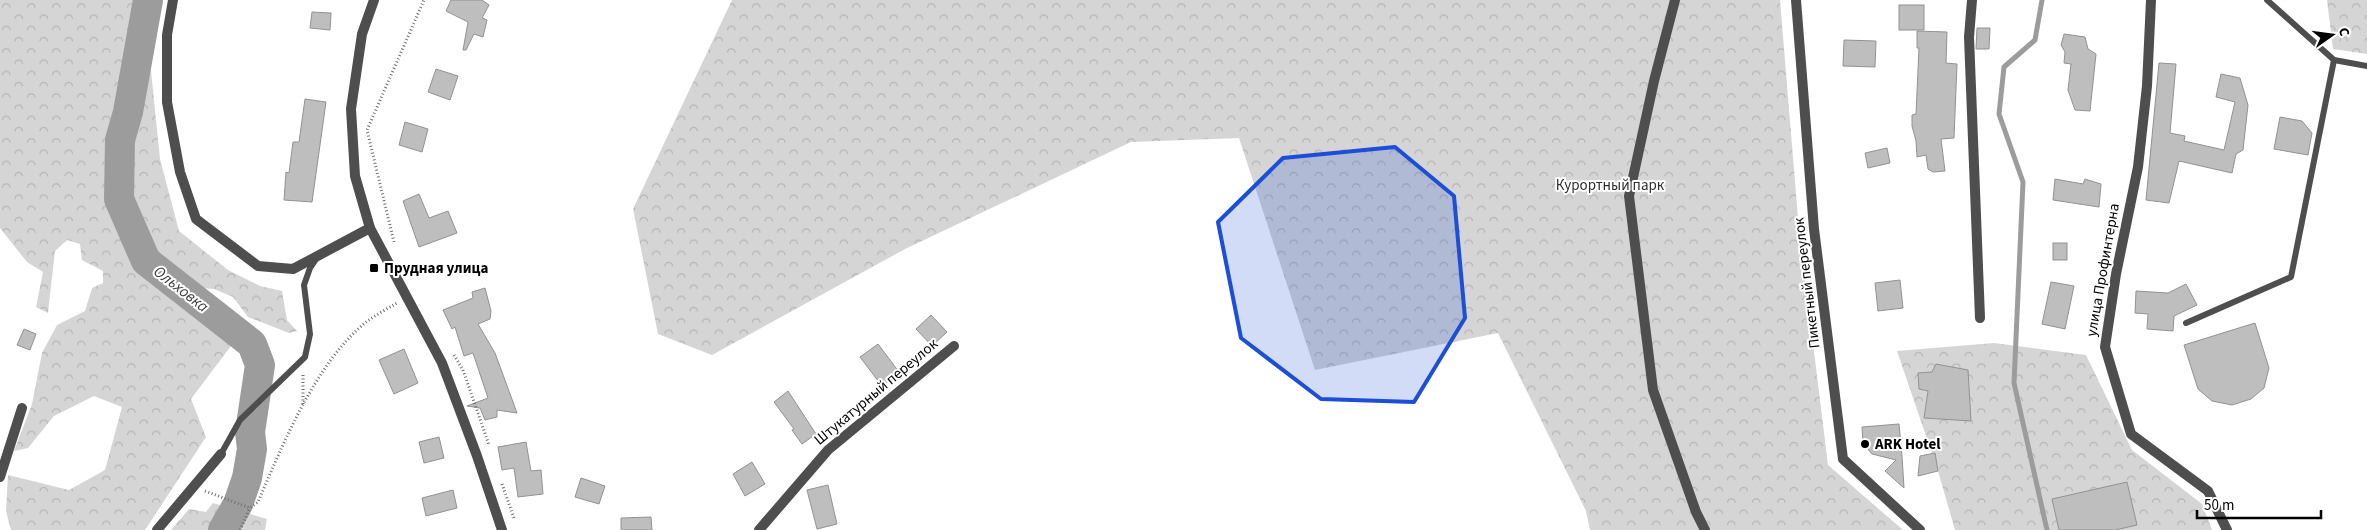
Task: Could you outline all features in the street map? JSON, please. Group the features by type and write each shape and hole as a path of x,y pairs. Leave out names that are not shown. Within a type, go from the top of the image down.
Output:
{"street":[{"path":"173,0 167,35 167,102 180,172 196,219 258,266 293,269 370,228"},
{"path":"374,0 362,34 351,109 355,176 370,228 408,296 442,363 502,530"},
{"path":"1676,0 1654,81 1629,196 1653,390 1696,512 1705,530"},
{"name":"Пикетный переулок","path":"1796,0 1814,230 1843,459 1920,530"},
{"path":"1972,0 1969,38 1980,318"},
{"name":"улица Профинтерна","path":"2151,0 2146,86 2138,167 2116,274 2105,347 2131,434 2208,491 2227,530"},
{"name":"Штукатурный переулок","path":"759,530 828,450 954,346"},
{"path":"0,477 22,408"},
{"path":"157,530 222,454"}],"lane":[{"path":"2267,0 2334,60 2367,66"},
{"path":"2186,323 2291,277 2334,60"},
{"path":"222,454 240,420 305,357 310,334 304,285 310,268 318,256"}],"path":[{"path":"395,246 366,130 424,0"},
{"path":"240,530 250,508 258,502 291,428 303,406 338,352 365,323 408,296"},
{"path":"454,354 463,370 492,454"},
{"path":"303,406 302,378 305,357"},
{"path":"502,482 515,524"},
{"path":"210,495 250,508"}],"highlighted area":[{"path":"1395,147 1454,196 1465,318 1414,402 1321,399 1241,338 1218,222 1283,158"}],"green space":[{"path":"0,0 142,0 133,34 149,51 160,159 179,231 228,270 260,286 282,291 287,320 297,331 289,333 248,317 233,297 214,289 200,288 181,299 197,314 234,342 191,399 206,437 145,530 11,530 6,511 8,475 69,490 105,470 122,407 94,396 54,416 28,448 14,451 32,404 42,353 57,325 85,311 92,288 103,283 103,271 82,260 80,244 67,240 55,251 48,313 36,307 43,272 27,262 0,228"},
{"name":"Курортный парк","path":"732,0 1780,0 1799,230 1828,465 1903,530 1590,530 1586,511 1498,333 1315,370 1239,138 1131,142 905,249 712,355 658,334 633,209"},
{"path":"2327,0 2367,0 2367,54 2333,49"},
{"path":"1994,343 2086,355 2132,450 2202,504 2212,530 1955,530 1938,471 1897,351"},
{"path":"213,503 267,519 265,530 171,530 189,509 206,512"}],"building":[{"path":"451,0 482,0 489,5 482,18 487,20 483,37 474,34 466,50 463,50 468,22 446,11"},
{"path":"1899,5 1924,5 1924,30 1899,30"},
{"path":"312,12 331,13 330,30 310,28"},
{"path":"1977,28 1990,28 1989,49 1976,49"},
{"path":"1917,31 1947,32 1946,63 1957,64 1954,138 1941,139 1945,171 1933,172 1928,169 1926,155 1917,157 1912,115 1916,114 1919,48 1917,48"},
{"path":"2064,34 2085,37 2088,49 2096,54 2090,111 2075,110 2068,90 2071,64 2064,63 2065,52 2061,45"},
{"path":"1844,40 1876,41 1875,67 1843,66"},
{"path":"2159,63 2176,64 2170,133 2185,136 2184,141 2224,150 2235,102 2216,97 2221,74 2240,78 2248,105 2243,150 2236,154 2232,173 2179,161 2169,203 2146,200"},
{"path":"436,69 458,76 450,100 428,92"},
{"path":"305,99 326,102 312,202 284,200 286,172 289,173 293,142 299,142"},
{"path":"2280,117 2302,121 2312,133 2308,155 2274,149"},
{"path":"405,122 428,129 422,152 399,145"},
{"path":"1887,148 1890,163 1868,168 1865,153"},
{"path":"2055,179 2083,184 2085,179 2101,184 2099,207 2053,200"},
{"path":"419,194 429,218 448,211 457,233 419,247 403,201"},
{"path":"2053,243 2067,243 2067,260 2053,260"},
{"path":"1900,280 1903,308 1878,311 1875,283"},
{"path":"2051,282 2074,286 2065,329 2042,324"},
{"path":"2186,284 2197,305 2174,316 2173,331 2147,329 2148,314 2135,313 2136,291 2168,293"},
{"path":"485,288 491,311 490,319 478,324 495,353 517,413 497,410 497,417 485,420 480,408 467,406 488,398 473,353 464,356 455,327 452,329 443,310 473,298 472,292"},
{"path":"931,315 947,332 932,346 916,329"},
{"path":"2255,323 2269,368 2264,388 2251,399 2232,405 2212,401 2198,389 2184,345"},
{"path":"24,329 36,334 30,350 17,345"},
{"path":"878,344 899,372 882,386 860,357"},
{"path":"404,349 418,383 394,394 379,360"},
{"path":"1936,364 1968,370 1971,421 1924,418 1928,391 1919,389 1918,373 1932,372"},
{"path":"788,391 816,434 802,444 792,430 794,429 774,402"},
{"path":"1899,424 1904,488 1885,471 1896,460 1872,454 1863,443 1862,427"},
{"path":"439,437 444,458 424,463 419,442"},
{"path":"526,442 531,471 541,470 543,494 518,497 514,468 502,470 498,447"},
{"path":"1935,453 1938,471 1918,476 1920,456"},
{"path":"752,462 765,484 745,496 733,474"},
{"path":"581,478 605,486 599,504 575,497"},
{"path":"2127,482 2137,525 2115,530 2059,530 2052,499"},
{"path":"828,485 837,524 817,529 807,490"},
{"path":"453,490 457,508 426,516 422,498"},
{"path":"651,517 652,530 621,530 621,518"}],"waterway":[{"name":"Ольховка","path":"148,0 128,112 120,140 119,199 146,261 252,344 260,365 250,432 252,449 247,478 238,504 223,530"},
{"path":"2042,0 2035,40 2004,67 1999,114 2023,182 2014,383 2047,530"}],"place":[{"name":"Прудная улица","path":"374,268"},
{"name":"ARK Hotel","path":"1865,444"}]}
